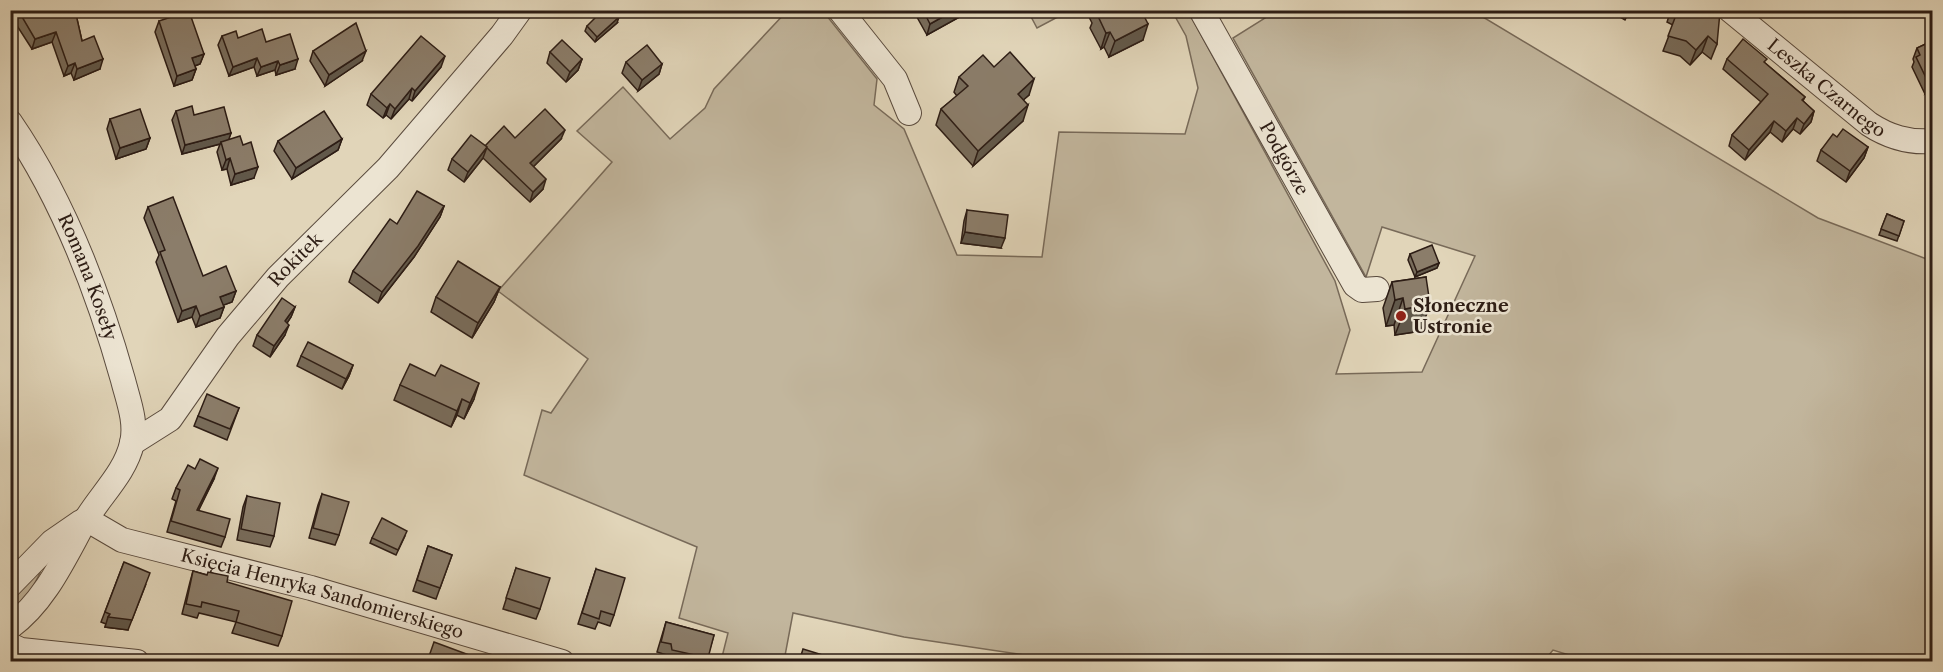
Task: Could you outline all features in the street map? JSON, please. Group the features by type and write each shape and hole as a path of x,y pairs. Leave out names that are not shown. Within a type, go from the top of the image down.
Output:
{"street":[{"name":"Rokitek","path":"132,443 170,419 228,336 278,277 388,168 502,36 520,10"},
{"path":"840,10 895,79 909,113"},
{"name":"Podgórze","path":"1201,10 1355,285 1362,290 1377,289"},
{"name":"Leszka Czarnego","path":"1730,10 1881,132 1911,142 1932,141"},
{"name":"Romana Koseły","path":"10,122 53,199 87,272 114,350 130,407 134,429 132,443"},
{"path":"10,627 24,617 46,590 86,519 125,464 132,443"},
{"path":"10,585 52,542 86,519"},
{"name":"Księcia Henryka Sandomierskiego","path":"86,519 122,540 312,588 562,662"},
{"path":"10,645 21,650 137,662"}],"shaded area":[{"path":"787,11 823,11 877,79 874,105 904,129 957,255 1042,257 1059,132 1185,134 1198,88 1186,36 1172,11 1188,11 1335,281 1350,330 1336,374 1422,372 1475,256 1382,227 1366,277 1233,38 1276,11 1473,11 1818,218 1932,261 1932,661 1592,662 1553,650 1543,662 1065,661 904,637 793,613 784,661 721,661 728,633 679,618 697,547 524,475 542,410 551,413 588,359 498,291 612,162 577,131 623,87 670,139 705,108 714,89"},
{"path":"1028,11 1069,11 1037,28"},
{"path":"40,573 23,606 11,618 12,603 17,590 26,579"}],"building":[{"path":"18,10 75,10 82,41 94,36 103,59 77,69 75,63 68,66 56,32 35,39"},
{"path":"603,10 613,10 619,17 597,37 587,26"},
{"path":"923,10 955,10 930,24"},
{"path":"1099,10 1141,10 1148,24 1115,41 1110,32 1106,33 1096,12"},
{"path":"1678,10 1716,10 1720,12 1717,44 1708,36 1696,50 1686,41 1668,36"},
{"path":"189,11 204,54 192,58 196,69 177,76 159,21"},
{"path":"356,23 366,51 329,75 313,51"},
{"path":"262,29 266,42 290,34 298,59 280,65 278,61 261,67 257,58 233,67 222,36 236,31 238,38"},
{"path":"421,36 445,56 415,91 412,88 395,109 390,104 387,108 371,94"},
{"path":"1743,39 1767,59 1764,62 1805,97 1802,100 1814,111 1804,124 1797,118 1786,131 1774,121 1749,150 1732,135 1768,94 1727,59"},
{"path":"562,40 582,59 570,72 550,52"},
{"path":"1932,41 1932,82 1929,84 1916,57 1920,55 1917,48"},
{"path":"647,45 662,64 642,80 626,62"},
{"path":"1010,52 1034,79 1018,94 1028,105 978,151 941,109 968,86 959,77 983,55 994,67"},
{"path":"192,106 194,115 224,107 231,133 185,145 176,111"},
{"path":"140,109 150,138 120,148 110,119"},
{"path":"545,109 565,130 530,163 546,179 533,192 485,146 504,126 515,138"},
{"path":"324,111 342,139 296,168 278,141"},
{"path":"1843,129 1868,147 1850,171 1821,150 1833,134 1837,137"},
{"path":"471,135 487,147 468,172 452,159"},
{"path":"240,136 243,145 251,142 258,167 235,174 230,158 226,160 221,142"},
{"path":"417,191 444,206 418,246 382,292 353,271 390,219 397,224"},
{"path":"173,197 203,276 226,266 236,291 220,297 224,307 200,316 196,306 182,311 160,252 165,250 148,207"},
{"path":"1932,206 1932,231 1929,230"},
{"path":"967,210 1008,215 1005,238 965,232"},
{"path":"1887,214 1904,221 1899,236 1881,229"},
{"path":"1432,245 1439,263 1417,272 1410,254"},
{"path":"458,261 500,287 478,323 436,297"},
{"path":"1426,277 1430,304 1405,309 1403,298 1395,300 1392,282"},
{"path":"282,298 295,307 285,321 289,325 274,346 257,335"},
{"path":"308,342 353,365 346,379 301,356"},
{"path":"410,364 435,376 441,365 479,383 470,403 462,399 457,411 400,385"},
{"path":"207,394 239,408 230,429 198,416"},
{"path":"200,459 218,468 197,510 230,519 225,537 171,521 180,490 176,488 188,465 195,469"},
{"path":"322,494 349,502 339,535 313,528"},
{"path":"247,496 280,503 274,536 241,529"},
{"path":"382,518 407,531 398,550 372,538"},
{"path":"428,546 452,555 440,588 417,580"},
{"path":"124,562 150,573 132,620 108,617 110,614 105,612"},
{"path":"516,568 550,578 540,609 506,598"},
{"path":"596,569 625,578 614,615 601,611 599,619 582,613"},
{"path":"193,571 207,575 208,572 228,576 227,582 292,601 282,636 236,622 239,611 202,602 201,607 186,604"},
{"path":"666,622 714,635 708,658 672,650 671,644 661,642"},
{"path":"434,642 488,662 427,662"},
{"path":"803,649 839,660 839,662 799,662"},
{"path":"47,659 67,662 47,662"}],"place":[{"name":"Słoneczne Ustronie","path":"1401,316"}]}
